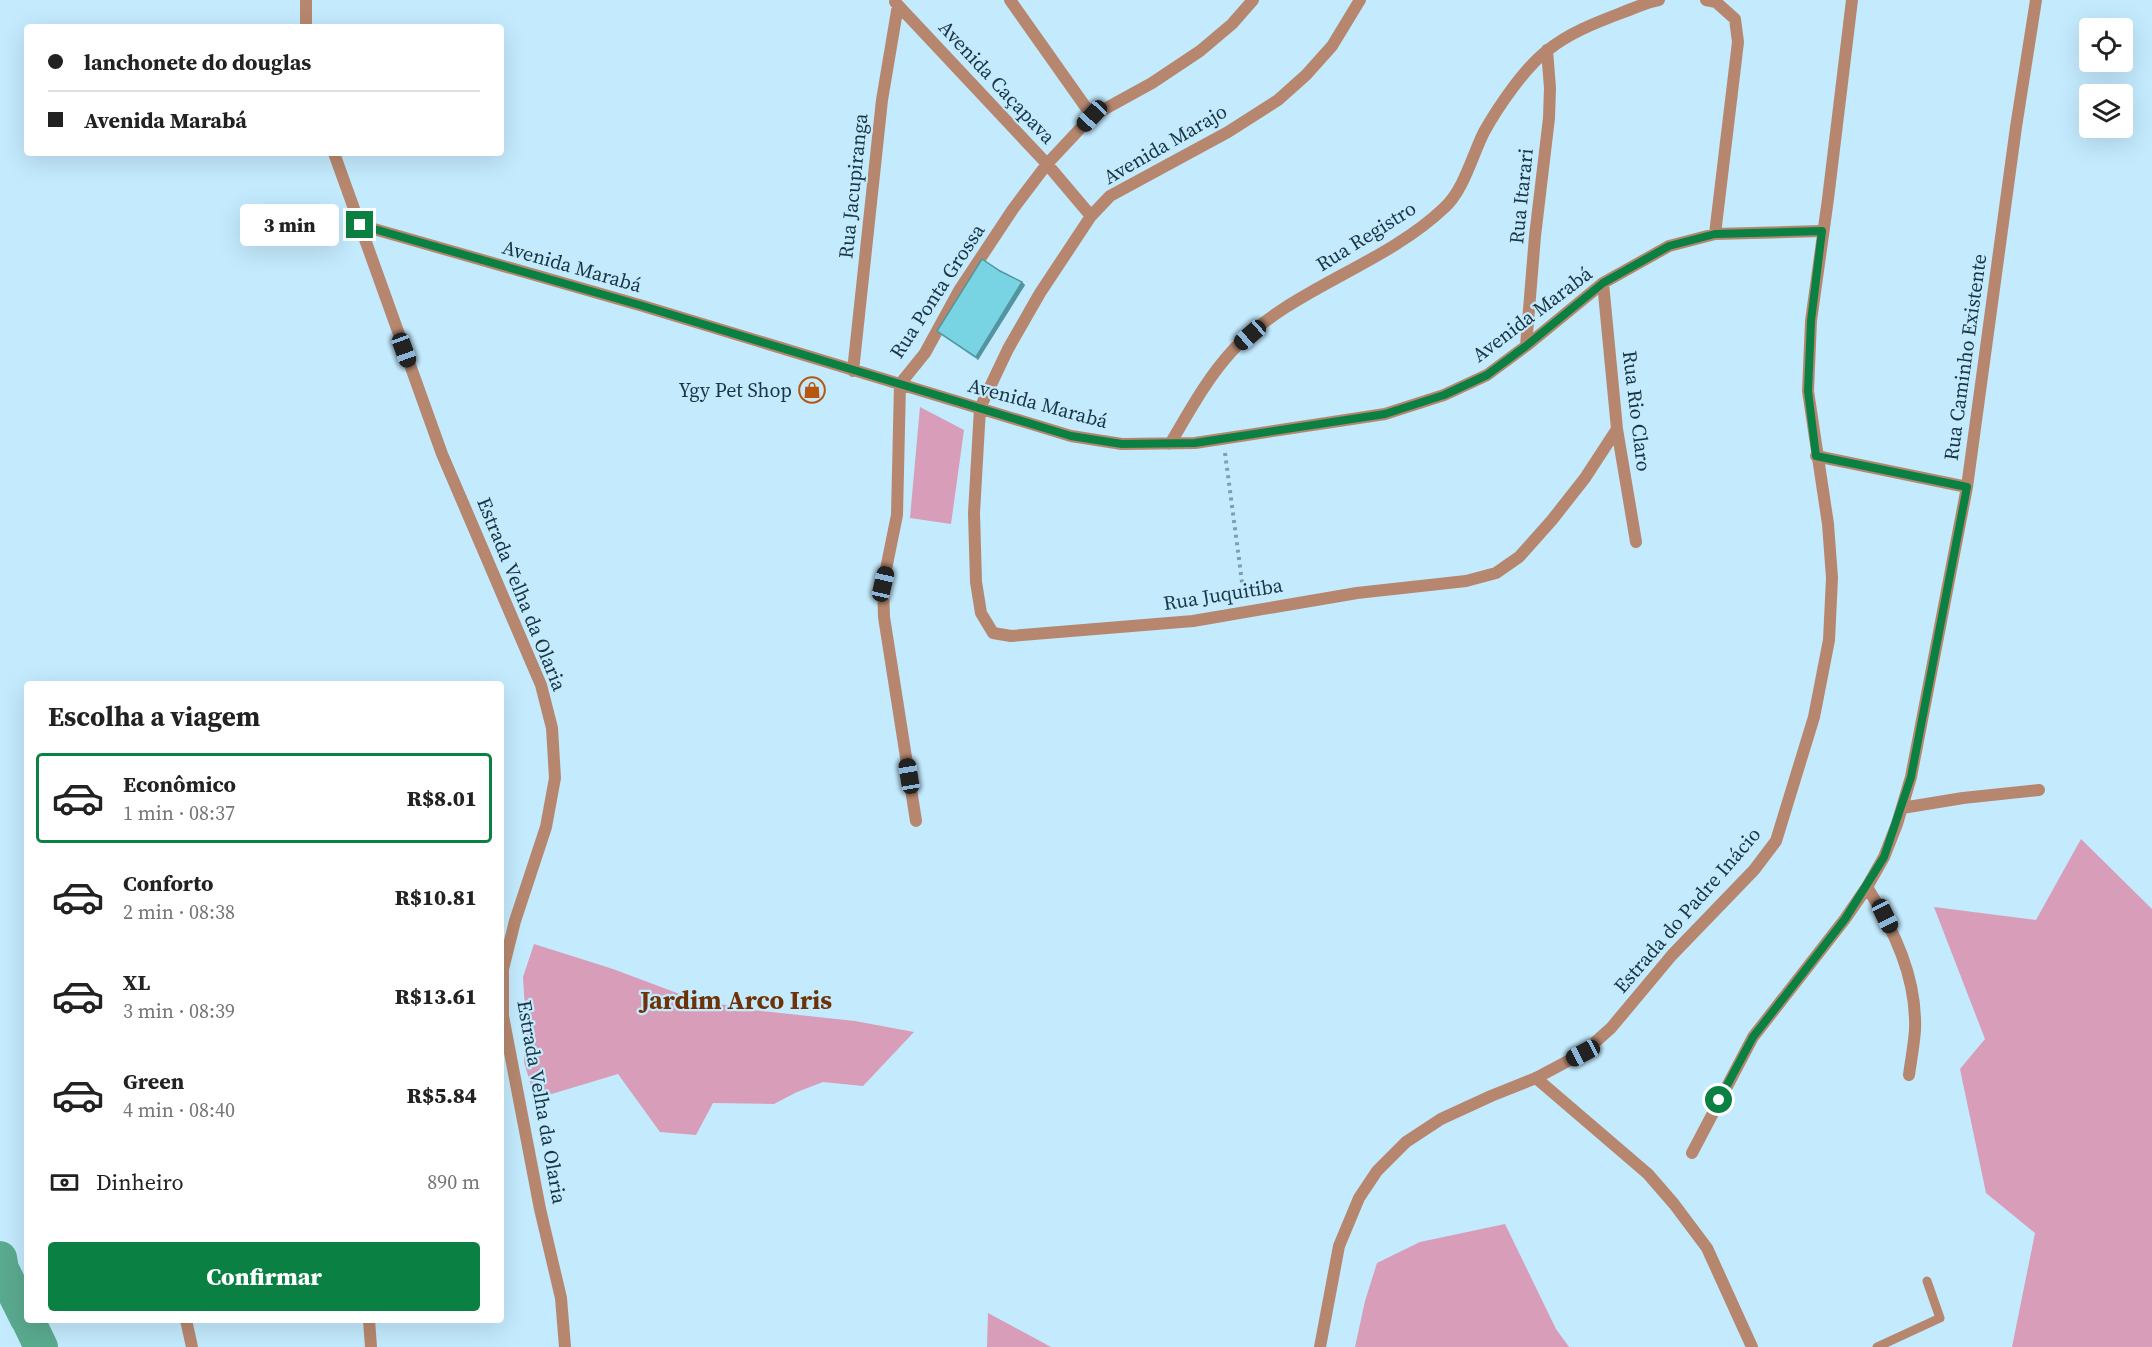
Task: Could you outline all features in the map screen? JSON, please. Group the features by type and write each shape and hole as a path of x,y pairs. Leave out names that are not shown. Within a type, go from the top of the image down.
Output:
{"street":[{"path":"306,0 306,24"},
{"path":"1010,0 1092,116"},
{"name":"Rua Ponta Grossa","path":"916,821 884,617 883,584 897,514 900,384 925,353 960,289 1013,209 1047,164 1092,116 1152,83 1200,51 1232,24 1253,0"},
{"name":"Avenida Marajo","path":"980,408 1008,349 1040,293 1091,216 1110,196 1228,132 1278,99 1306,75 1332,46 1360,0"},
{"name":"Rua Registro","path":"1170,444 1204,386 1233,349 1258,328 1344,273 1419,231 1447,206 1467,173 1484,133 1510,90 1547,50 1588,26 1659,0"},
{"path":"1706,0 1716,2 1735,19 1738,42 1715,234"},
{"name":"Estrada do Padre Inácio","path":"1320,1347 1339,1246 1359,1198 1377,1171 1406,1142 1441,1119 1536,1078 1583,1053 1611,1028 1672,955 1754,870 1776,841 1814,717 1829,640 1832,578 1828,524 1808,391 1811,321 1852,0"},
{"name":"Rua Caminho Existente","path":"1692,1153 1753,1037 1845,919 1867,887 1884,857 1902,808 1911,777 1967,487 2016,127 2036,0"},
{"name":"Avenida Caçapava","path":"896,3 1047,164 1091,216"},
{"name":"Rua Jacupiranga","path":"853,371 882,100 896,3"},
{"name":"Rua Itarari","path":"1526,346 1535,236 1549,118 1550,87 1547,50"},
{"name":"Estrada Velha da Olaria","path":"335,156 442,454 541,685 552,728 555,778 546,827 515,921 504,965"},
{"name":"Avenida Marabá","path":"360,225 643,306 1071,436 1122,444 1195,443 1385,414 1444,395 1487,375 1603,283 1669,246 1715,234 1822,231"},
{"name":"Rua Rio Claro","path":"1603,283 1617,429 1636,542"},
{"name":"Rua Juquitiba","path":"980,408 974,513 976,582 981,613 993,633 1011,636 1193,621 1246,610 1357,593 1466,581 1496,573 1518,557 1552,520 1585,478 1617,429"},
{"path":"1816,456 1967,487"},
{"path":"1902,808 1963,798 2039,790"},
{"path":"1867,887 1894,935 1914,996 1915,1030 1909,1075"},
{"name":"Estrada Velha da Olaria","path":"504,1021 540,1209 561,1298 565,1347"},
{"path":"1536,1078 1648,1174 1674,1204 1707,1248 1752,1347"},
{"path":"187,1323 192,1347"},
{"path":"369,1323 372,1347"}],"lane":[{"path":"1877,1347 1940,1318 1927,1281"}],"path":[{"path":"1223,438 1246,610"}],"shaded area":[{"path":"920,407 964,430 951,524 910,518"},
{"path":"2081,839 2152,909 2152,1347 2012,1347 2035,1233 1986,1193 1960,1069 1985,1039 1934,907 2036,920"},
{"path":"534,944 613,969 693,999 752,1010 855,1021 914,1032 863,1086 823,1082 774,1104 713,1103 696,1135 660,1132 618,1074 535,1099 524,1062 526,1025 523,977"},
{"path":"1505,1224 1556,1329 1569,1347 1355,1347 1365,1301 1377,1263 1420,1242"},
{"path":"988,1313 1051,1347 987,1347"}],"building":[{"path":"982,259 1022,282 976,357 937,331"}],"waterway":[{"path":"0,1258 2,1269 24,1313"},
{"path":"29,1323 41,1347"}],"place":[{"name":"Ygy Pet Shop","path":"812,390"}],"district":[{"name":"Jardim Arco Iris","path":"736,1000"}],"route":[{"path":"360,225 643,306 1071,436 1122,444 1195,443 1385,414 1444,395 1487,375 1603,283 1669,246 1715,234 1822,231 1811,321 1808,391 1816,456 1967,487 1911,777 1897,825 1884,857 1867,887 1845,919 1753,1037 1719,1100"}]}
